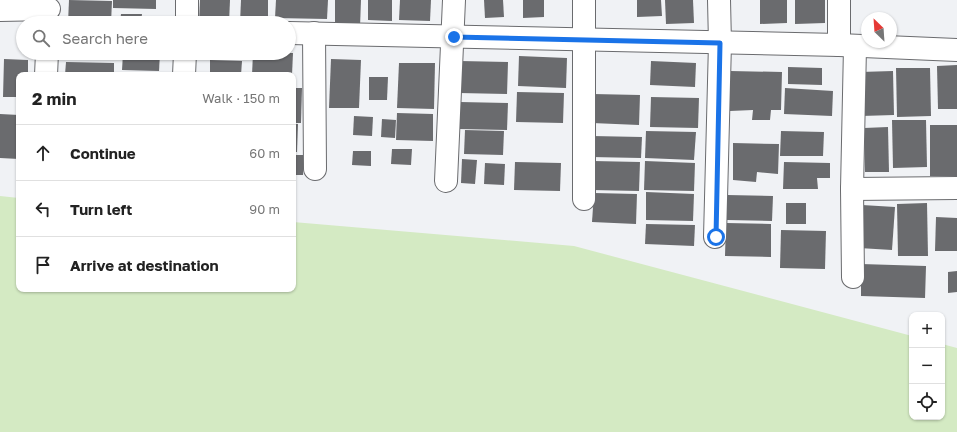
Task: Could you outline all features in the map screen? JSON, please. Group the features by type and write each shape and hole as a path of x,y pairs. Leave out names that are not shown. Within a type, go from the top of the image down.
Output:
{"street":[{"path":"186,16 187,0"},
{"path":"446,181 454,37 454,0"},
{"path":"584,0 584,199"},
{"path":"716,237 720,43 719,0"},
{"path":"839,0 847,46 852,189 853,276"},
{"path":"0,10 49,11"},
{"path":"296,33 584,39 957,50"},
{"path":"314,33 315,169"},
{"path":"46,72 47,60"},
{"path":"184,72 185,60"},
{"path":"852,189 957,188"}],"green space":[{"path":"0,196 16,198 16,292 296,292 296,222 574,246 909,335 909,420 945,420 945,345 957,348 957,432 0,432"}],"building":[{"path":"69,0 112,1 111,16 68,16"},
{"path":"113,0 156,0 156,9 113,8"},
{"path":"200,0 230,0 229,16 199,16"},
{"path":"241,0 268,0 268,16 240,16"},
{"path":"276,0 328,0 327,19 296,18 296,16 275,16"},
{"path":"335,0 361,0 360,27 335,27"},
{"path":"368,0 392,0 392,21 368,20"},
{"path":"400,0 431,0 430,21 399,20"},
{"path":"484,0 503,0 504,17 485,18"},
{"path":"523,0 544,0 544,17 523,18"},
{"path":"637,0 661,0 662,16 637,17"},
{"path":"665,0 693,0 694,23 666,24"},
{"path":"760,0 787,0 787,23 760,24"},
{"path":"795,0 825,0 825,23 795,24"},
{"path":"121,14 142,14 142,16 121,16"},
{"path":"519,56 567,58 566,88 518,86"},
{"path":"4,59 28,60 28,72 16,72 16,97 3,97"},
{"path":"331,59 361,60 359,108 329,108"},
{"path":"123,60 160,60 159,71 122,70"},
{"path":"210,60 242,61 241,72 210,72"},
{"path":"253,60 293,60 292,72 252,72"},
{"path":"460,61 508,62 507,94 459,93"},
{"path":"651,61 696,63 695,87 650,85"},
{"path":"66,62 114,63 114,72 65,72"},
{"path":"399,63 435,63 434,109 397,108"},
{"path":"957,65 957,109 938,109 937,66"},
{"path":"788,67 822,68 822,85 788,84"},
{"path":"896,68 930,68 931,116 897,117"},
{"path":"730,71 782,72 781,110 771,110 770,120 752,120 753,110 730,111"},
{"path":"893,71 894,115 861,116 860,72"},
{"path":"369,77 388,77 387,100 369,100"},
{"path":"296,88 302,88 301,123 296,123"},
{"path":"785,88 833,91 832,116 784,114"},
{"path":"517,92 564,93 563,123 516,122"},
{"path":"593,94 640,95 639,125 592,123"},
{"path":"651,97 699,98 698,128 650,127"},
{"path":"460,102 508,103 507,130 459,129"},
{"path":"397,113 433,114 433,141 396,140"},
{"path":"0,114 16,115 16,159 0,158"},
{"path":"354,116 373,117 372,136 353,135"},
{"path":"382,119 396,120 395,138 381,137"},
{"path":"892,120 926,120 927,167 893,168"},
{"path":"296,124 298,124 297,152"},
{"path":"930,125 957,125 957,176 930,176"},
{"path":"888,127 889,172 865,172 864,128"},
{"path":"465,130 504,131 503,155 464,154"},
{"path":"646,131 696,132 694,160 645,158"},
{"path":"781,131 824,132 823,156 780,156"},
{"path":"592,136 642,137 641,158 591,157"},
{"path":"733,143 779,144 778,174 757,172 756,182 733,180"},
{"path":"392,149 412,149 411,165 391,164"},
{"path":"353,151 371,151 371,166 352,165"},
{"path":"296,155 304,155 303,175 296,175"},
{"path":"462,159 477,160 475,184 461,183"},
{"path":"593,161 640,162 639,191 592,190"},
{"path":"645,161 695,163 694,191 644,190"},
{"path":"515,162 561,163 560,191 514,190"},
{"path":"784,162 830,163 830,178 817,178 818,189 783,189"},
{"path":"485,163 505,164 504,185 484,184"},
{"path":"646,192 694,194 693,221 646,220"},
{"path":"594,193 637,194 636,224 592,222"},
{"path":"727,195 773,196 772,221 727,220"},
{"path":"786,203 806,203 806,224 786,224"},
{"path":"927,203 928,256 898,256 897,204"},
{"path":"862,205 895,207 892,250 859,248"},
{"path":"936,217 957,218 957,251 935,251"},
{"path":"726,223 771,224 771,257 725,256"},
{"path":"646,224 695,225 694,246 645,244"},
{"path":"781,230 826,231 825,269 780,268"},
{"path":"861,264 926,266 925,298 861,296"},
{"path":"957,271 957,292 948,293 948,272"}],"route":[{"path":"454,37 720,43 716,237"}]}
